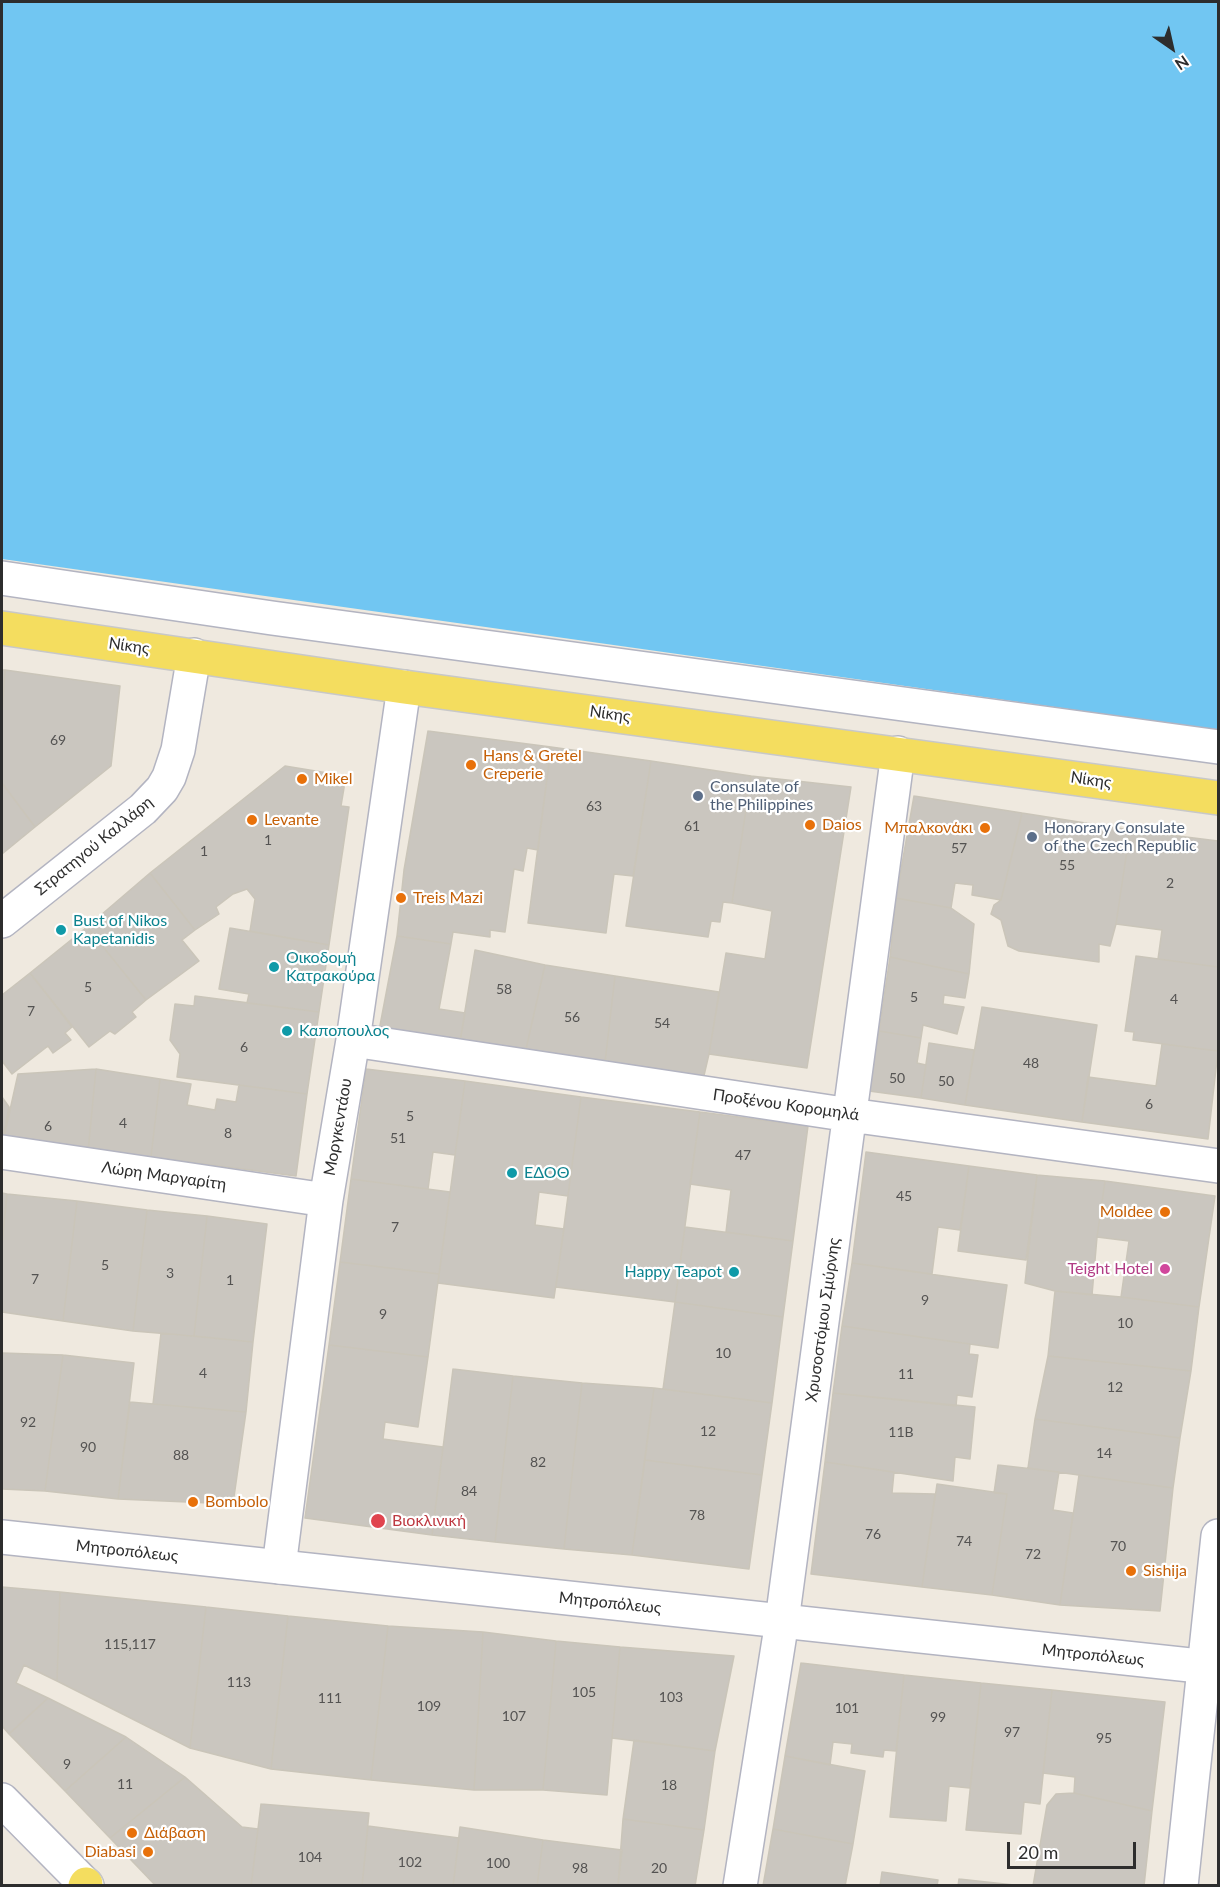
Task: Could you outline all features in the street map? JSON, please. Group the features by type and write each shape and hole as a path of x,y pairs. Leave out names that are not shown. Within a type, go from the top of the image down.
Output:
{"main road":[{"name":"Νίκης","path":"2,628 404,687 1218,798"}],"street":[{"path":"2,578 252,616 1218,747"},
{"name":"Στρατηγού Καλλάρη","path":"2,921 143,809 162,789 169,777 178,750 194,655"},
{"name":"Μοργκεντάου","path":"279,1568 326,1200 353,1040 404,687"},
{"name":"Χρυσοστόμου Σμύρνης","path":"740,1886 782,1622 898,753"},
{"name":"Προξένου Κορομηλά","path":"353,1040 1218,1166"},
{"name":"Λώρη Μαργαρίτη","path":"2,1152 326,1200"},
{"path":"1181,1886 1212,1667 1218,1536"},
{"name":"Μητροπόλεως","path":"2,1537 1212,1667"},
{"path":"2,1800 86,1885"}],"water":[{"path":"2,2 1218,2 1218,730 2,559"}],"building":[{"path":"2,670 5,670 2,714"},
{"path":"5,670 120,686 111,766 35,827 2,783 2,714"},
{"path":"428,731 551,747 538,850 527,848 523,871 514,869 505,932 490,930 490,937 453,932 451,944 397,936 404,870"},
{"path":"551,747 651,761 633,876 614,874 606,933 528,923"},
{"path":"651,761 751,776 732,903 723,902 720,922 711,921 708,937 626,926"},
{"path":"285,766 346,776 341,806 349,807 329,945 250,931 255,899 247,889 233,894 216,907 219,914 195,930 150,873"},
{"path":"751,776 851,787 807,1068 709,1054 726,953 765,959 772,911 732,903"},
{"path":"2,783 35,827 2,854"},
{"path":"914,796 1022,813 1001,900 972,895 973,885 955,883 951,908 896,898"},
{"path":"1022,813 1130,830 1116,924 1110,946 1099,944 1099,962 1019,951 1008,946 1001,920 991,914 994,905 1001,900"},
{"path":"1130,830 1218,841 1218,967 1158,959 1162,930 1116,924"},
{"path":"150,873 195,930 182,940 199,961 146,1000 87,927"},
{"path":"896,898 951,908 974,924 969,974 890,957"},
{"path":"87,927 146,1000 132,1012 136,1017 115,1034 110,1031 89,1047 30,973"},
{"name":"Οικοδομή Κατρακούρα","path":"230,928 329,945 319,1012 247,1003 249,994 219,989"},
{"path":"397,936 451,944 439,1009 465,1013 458,1053 378,1036"},
{"path":"475,950 545,965 524,1058 458,1053"},
{"path":"1136,956 1218,967 1218,1051 1133,1040 1134,1032 1125,1031"},
{"path":"890,957 969,974 965,998 944,995 943,1004 964,1007 957,1034 923,1025 921,1038 879,1031"},
{"path":"545,965 615,976 604,1071 524,1058"},
{"path":"30,973 72,1027 65,1033 71,1040 53,1053 48,1046 12,1074 2,1061 2,995"},
{"path":"615,976 719,992 702,1084 604,1071"},
{"path":"195,996 319,1012 307,1094 177,1077 180,1054 170,1040 175,1004 194,1006"},
{"path":"982,1007 1097,1025 1082,1122 965,1105"},
{"path":"879,1031 921,1038 917,1063 926,1065 921,1098 869,1091"},
{"path":"929,1043 974,1050 965,1105 921,1098"},
{"path":"1162,1044 1218,1051 1208,1139 1082,1122 1088,1077 1156,1086"},
{"path":"96,1069 160,1079 151,1157 88,1152"},
{"path":"96,1069 88,1152 2,1146 18,1074"},
{"path":"366,1069 465,1081 455,1155 433,1152 428,1189 351,1179"},
{"path":"160,1079 191,1084 187,1105 215,1110 217,1099 236,1102 239,1085 307,1094 296,1176 151,1157"},
{"name":"ΕΔΟΘ","path":"465,1081 581,1097 568,1196 539,1192 535,1225 564,1229 554,1298 438,1283"},
{"path":"2,1097 9,1107 2,1144"},
{"path":"581,1097 700,1112 675,1302 556,1287"},
{"path":"700,1112 808,1126 793,1241 726,1232 731,1190 690,1184"},
{"path":"866,1152 969,1166 960,1230 938,1227 932,1274 852,1263"},
{"path":"969,1166 1037,1175 1026,1260 958,1251"},
{"path":"1037,1175 1105,1181 1092,1295 1055,1291 1025,1283"},
{"path":"351,1179 450,1192 439,1274 340,1262"},
{"name":"Teight Hotel","path":"1105,1181 1215,1196 1199,1307 1121,1297 1129,1241 1097,1237"},
{"path":"2,1193 7,1194 2,1245"},
{"path":"7,1194 77,1201 63,1321 2,1312 2,1245"},
{"path":"77,1201 147,1210 133,1331 63,1321"},
{"path":"147,1210 207,1216 194,1336 133,1331"},
{"path":"207,1216 267,1224 253,1342 194,1336"},
{"name":"Happy Teapot","path":"685,1227 793,1241 783,1317 675,1302"},
{"path":"340,1262 439,1274 428,1357 329,1345"},
{"path":"852,1263 1007,1285 998,1348 842,1326"},
{"path":"1055,1291 1199,1307 1191,1371 1048,1356"},
{"path":"675,1302 783,1317 772,1403 663,1389"},
{"path":"842,1326 970,1344 969,1354 978,1355 972,1397 957,1395 956,1406 833,1393"},
{"path":"161,1333 253,1342 246,1412 153,1404"},
{"path":"329,1345 428,1357 418,1427 385,1422 383,1439 443,1447 432,1535 305,1518"},
{"path":"2,1353 63,1355 45,1491 2,1489"},
{"path":"63,1355 134,1363 118,1499 45,1491"},
{"path":"1048,1356 1191,1371 1180,1438 1035,1419"},
{"path":"453,1369 513,1376 495,1542 432,1535"},
{"path":"513,1376 582,1383 564,1549 495,1542"},
{"path":"582,1383 654,1388 632,1555 564,1549"},
{"path":"654,1388 772,1403 762,1475 645,1460"},
{"path":"833,1393 975,1407 970,1459 955,1457 953,1481 825,1462"},
{"path":"130,1402 246,1412 233,1504 118,1499"},
{"path":"1035,1419 1180,1438 1173,1488 1028,1468"},
{"path":"645,1460 762,1475 749,1569 632,1555"},
{"path":"825,1462 894,1472 892,1493 935,1494 922,1587 811,1574"},
{"path":"998,1465 1059,1472 1053,1510 1073,1513 1060,1605 992,1595 1007,1494 994,1493"},
{"path":"1079,1475 1173,1488 1160,1611 1060,1605"},
{"path":"937,1484 1007,1494 992,1595 922,1587"},
{"path":"2,1587 60,1592 57,1681 24,1665 16,1683 48,1698 9,1734 2,1726"},
{"path":"60,1592 206,1607 190,1748 57,1681"},
{"path":"206,1607 288,1616 271,1769 190,1748"},
{"path":"288,1616 388,1626 371,1780 271,1769"},
{"path":"388,1626 483,1632 474,1790 371,1780"},
{"path":"483,1632 556,1641 543,1790 474,1790"},
{"path":"556,1641 620,1647 607,1795 543,1790"},
{"path":"620,1647 734,1656 715,1751 612,1738"},
{"path":"801,1663 904,1675 896,1751 884,1750 883,1757 851,1753 852,1744 833,1742 830,1765 785,1756"},
{"path":"904,1675 981,1683 970,1788 949,1786 946,1821 890,1817"},
{"path":"981,1683 1052,1690 1040,1804 1024,1802 1021,1834 966,1830"},
{"path":"1052,1690 1165,1702 1152,1811 1074,1793 1075,1777 1043,1773"},
{"path":"48,1698 126,1737 65,1791 9,1734"},
{"path":"126,1737 185,1777 110,1838 65,1791"},
{"path":"634,1740 715,1751 704,1830 623,1819"},
{"path":"785,1756 865,1771 853,1844 773,1829"},
{"path":"185,1777 242,1827 258,1829 251,1886 156,1886 110,1838"},
{"path":"1074,1793 1152,1811 1144,1886 1033,1886 1047,1805 1056,1794"},
{"path":"261,1804 369,1813 362,1886 251,1886"},
{"path":"623,1819 704,1830 695,1886 618,1886"},
{"path":"368,1826 459,1838 453,1886 362,1886"},
{"path":"460,1827 543,1840 537,1886 453,1886"},
{"path":"773,1829 853,1844 845,1886 763,1886"},
{"path":"543,1840 622,1850 618,1886 537,1886"},
{"path":"882,1872 938,1880 937,1886 880,1886"},
{"path":"959,1879 1014,1885 958,1886"}],"place":[{"name":"Hans & Gretel Creperie","path":"471,765"},
{"name":"Mikel","path":"302,779"},
{"name":"Consulate of the Philippines","path":"698,796"},
{"name":"Levante","path":"252,820"},
{"name":"Daios","path":"810,825"},
{"name":"Μπαλκονάκι","path":"985,828"},
{"name":"Honorary Consulate of the Czech Republic","path":"1032,837"},
{"name":"Treis Mazi","path":"401,898"},
{"name":"Bust of Nikos Kapetanidis","path":"61,930"},
{"name":"Οικοδομή Κατρακούρα","path":"274,967"},
{"name":"Καποπουλος","path":"287,1031"},
{"name":"ΕΔΟΘ","path":"512,1173"},
{"name":"Moldee","path":"1165,1212"},
{"name":"Teight Hotel","path":"1165,1269"},
{"name":"Happy Teapot","path":"734,1272"},
{"name":"Bombolo","path":"193,1502"},
{"name":"Βιοκλινική","path":"378,1521"},
{"name":"Sishija","path":"1131,1571"},
{"name":"Διάβαση","path":"132,1833"},
{"name":"Diabasi","path":"148,1852"}]}
